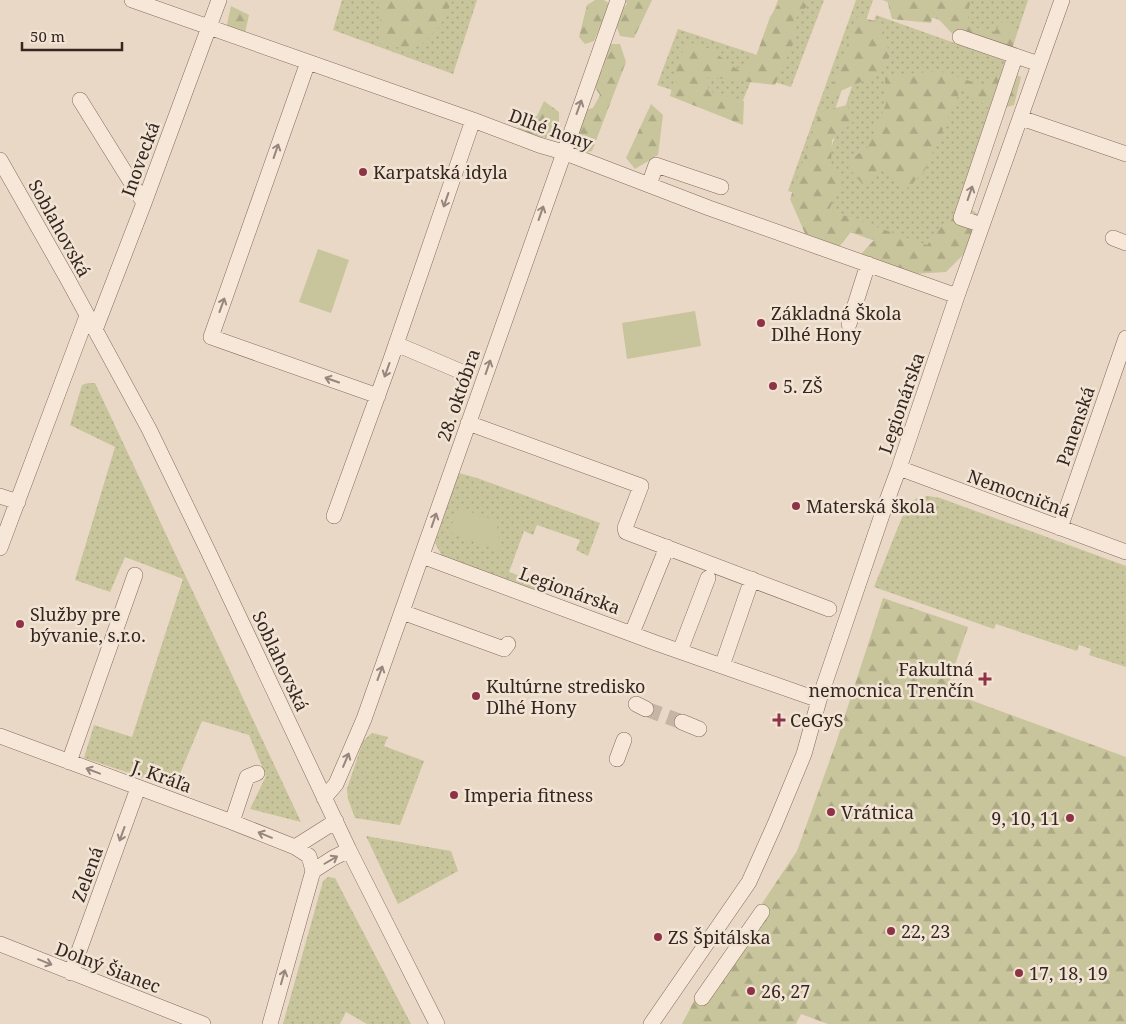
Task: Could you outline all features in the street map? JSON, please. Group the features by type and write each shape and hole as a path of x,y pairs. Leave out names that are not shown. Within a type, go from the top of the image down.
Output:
{"street":[{"name":"Dlhé hony","path":"132,0 473,120 539,146 563,152 957,296"},
{"name":"Inovecká","path":"95,330 219,0"},
{"name":"28. októbra","path":"324,798 336,784 364,719 618,0"},
{"name":"Legionárska","path":"651,1024 749,882 776,824 804,754 819,700 886,503 1062,0"},
{"path":"960,37 1039,64"},
{"path":"982,225 961,218 1016,57"},
{"path":"308,62 211,337 378,396"},
{"path":"80,100 144,203"},
{"path":"1021,118 1126,154"},
{"path":"334,516 378,396 473,120"},
{"name":"Soblahovská","path":"0,160 149,429 349,850 437,1024"},
{"path":"649,185 656,165 721,187"},
{"path":"849,324 868,264"},
{"path":"0,548 87,316"},
{"name":"Panenská","path":"1060,528 1126,338"},
{"path":"396,344 462,372"},
{"path":"468,423 641,486 625,528 626,532 829,609"},
{"name":"Nemocničná","path":"899,468 1126,552"},
{"path":"0,496 18,502"},
{"path":"632,633 667,547"},
{"name":"Legionárska","path":"422,556 819,700"},
{"path":"69,762 135,574"},
{"path":"680,651 708,578"},
{"path":"722,666 752,579"},
{"path":"402,612 504,649 508,644"},
{"path":"682,722 699,729"},
{"name":"J. Kráľa","path":"0,736 295,847 308,856 313,871"},
{"path":"618,759 624,740"},
{"path":"232,822 247,776 257,773"},
{"name":"Zelená","path":"71,973 138,788"},
{"path":"295,847 336,821"},
{"path":"270,1024 313,871 349,850"},
{"path":"702,998 762,912"},
{"name":"Dolný Šianec","path":"0,944 203,1024"}],"green space":[{"path":"342,0 477,0 453,74 333,30"},
{"path":"381,0 453,0 440,26 421,45 407,49 380,44"},
{"path":"595,0 604,0 610,4 594,41 585,44 579,37 587,5"},
{"path":"625,0 652,0 634,38 620,36 614,19 627,4"},
{"path":"778,0 824,0 791,87 753,76 738,112 657,85 678,29 757,55"},
{"path":"782,0 801,0 807,6 793,21 798,33 775,85 708,77 708,91 744,101 743,125 670,96 679,58 688,42 710,49 738,70 755,59 770,17"},
{"path":"856,0 873,0 805,196 788,191"},
{"path":"882,0 1028,0 1013,46"},
{"path":"887,0 971,0 968,11 968,25 993,33 1004,20 1016,26 1012,52 959,41 933,13 931,23 892,19"},
{"path":"231,6 249,15 244,37 226,29"},
{"path":"876,15 1005,61 940,260 931,261 808,217"},
{"path":"857,17 881,22 890,56 877,75 829,96"},
{"path":"606,44 620,44 626,62 592,151 580,154 569,145 581,111 593,108 600,95 591,82 603,69"},
{"path":"1003,68 1021,77 1014,105 993,111 962,87 924,172 905,190 879,168 863,185 845,163 868,147 886,104 885,76 939,71 985,86"},
{"path":"544,101 559,112 559,132 546,138 518,132 519,114 537,116"},
{"path":"651,104 663,115 658,155 635,169 626,158"},
{"path":"847,105 853,122 832,140 831,167 842,180 829,210 927,245 963,203 979,215 972,246 946,272 882,276 861,254 874,240 851,232 830,258 814,254 790,199 820,112"},
{"path":"318,249 349,260 331,313 299,302"},
{"path":"695,311 701,346 627,359 622,323"},
{"path":"95,383 301,822 250,809 266,776 249,735 202,721 174,788 84,758 94,725 132,737 183,579 125,557 110,592 75,580 115,447 70,425 82,385"},
{"path":"459,473 600,523 588,556 576,550 580,540 537,525 533,535 524,531 509,572 542,584 540,588 534,591 442,556 435,543"},
{"path":"928,496 940,498 1126,566 1126,667 1089,655 1091,649 1079,645 1077,651 996,624 994,629 874,587 907,505 917,498"},
{"path":"458,508 495,520 498,530 499,551 449,532"},
{"name":"Fakultná nemocnica Trenčín","path":"883,598 968,627 946,691 1126,757 1126,1024 828,1024 801,1014 796,1024 682,1024 702,986 751,920 797,851 836,743"},
{"path":"372,733 388,737 384,746 424,761 400,825 355,818 348,799 347,789 363,741"},
{"path":"366,836 451,851 458,871 398,904"},
{"path":"328,877 335,878 411,1024 367,1024 346,1012 340,1024 283,1024 323,881"}],"tunnel":[{"path":"646,709 682,722"}],"place":[{"name":"Karpatská idyla","path":"363,172"},
{"name":"Základná Škola Dlhé Hony","path":"761,323"},
{"name":"5. ZŠ","path":"773,386"},
{"name":"Materská škola","path":"796,506"},
{"name":"Služby pre bývanie, s.r.o.","path":"20,624"},
{"name":"Fakultná nemocnica Trenčín","path":"985,679"},
{"name":"Kultúrne stredisko Dlhé Hony","path":"476,696"},
{"name":"CeGyS","path":"779,720"},
{"name":"Imperia fitness","path":"454,795"},
{"name":"Vrátnica","path":"831,812"},
{"name":"9, 10, 11","path":"1070,818"},
{"name":"22, 23","path":"891,931"},
{"name":"ZS Špitálska","path":"658,937"},
{"name":"17, 18, 19","path":"1019,973"},
{"name":"26, 27","path":"751,991"}]}
